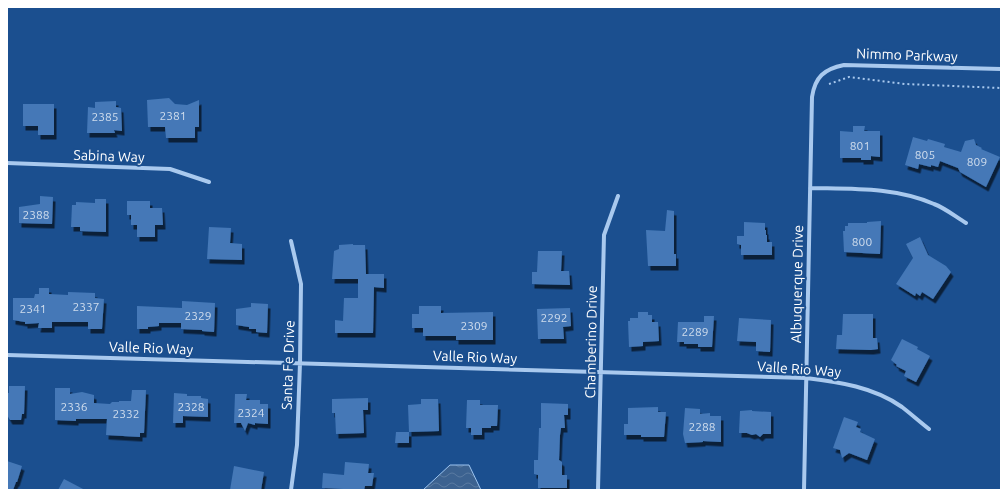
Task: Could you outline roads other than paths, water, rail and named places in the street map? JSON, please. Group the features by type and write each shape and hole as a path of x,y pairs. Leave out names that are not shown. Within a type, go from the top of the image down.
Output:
{"street":[{"name":"Nimmo Parkway","path":"817,80 828,70 844,65 1001,69"},
{"name":"Albuquerque Drive","path":"804,490 812,97 813,87 817,80"},
{"name":"Sabina Way","path":"7,163 170,169 209,182"},
{"path":"810,188 880,190 913,196 936,204 966,223"},
{"name":"Chamberino Drive","path":"598,490 604,235 618,196"},
{"name":"Santa Fe Drive","path":"291,241 301,284 297,445 291,490"},
{"name":"Valle Rio Way","path":"7,355 806,378 845,383 866,389 902,407 929,429"}],"water":[{"path":"450,465 469,465 481,490 423,490"}]}
